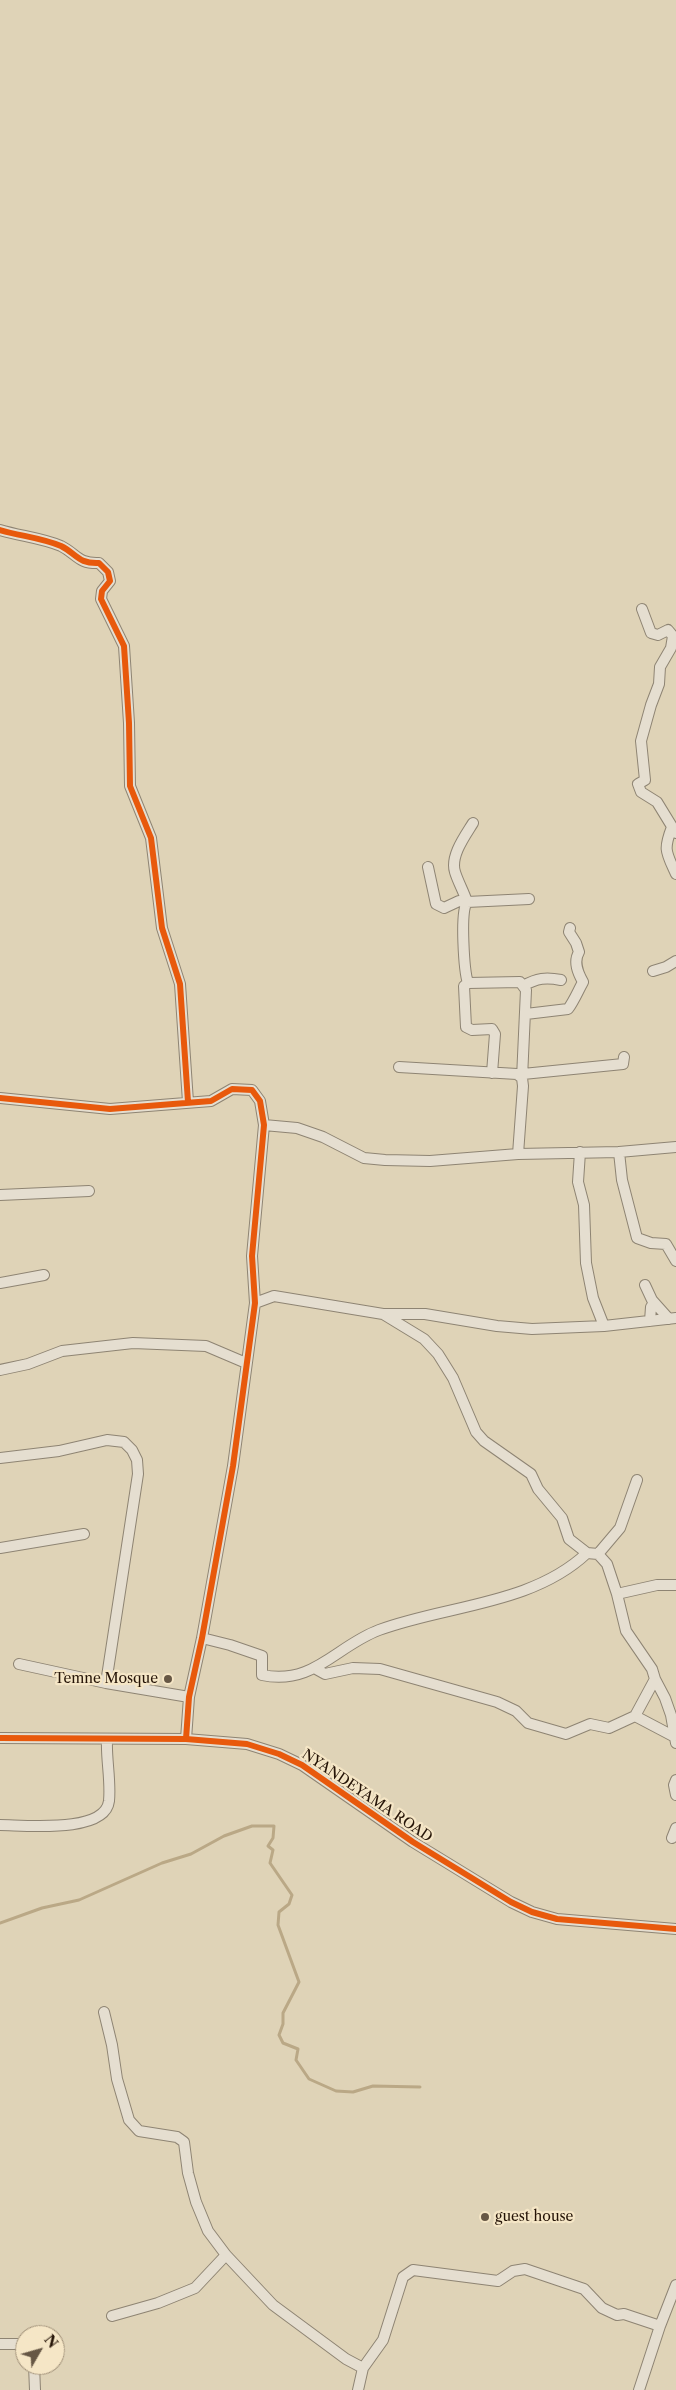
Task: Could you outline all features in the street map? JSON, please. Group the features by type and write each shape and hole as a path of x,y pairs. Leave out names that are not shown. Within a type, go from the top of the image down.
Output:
{"street":[{"path":"0,530 62,547 88,564 98,563 108,572 110,581 102,591 101,599 124,646 130,723 130,786 151,838 159,913 180,984 188,1102"},
{"path":"642,609 651,633 658,635 668,630 672,636 671,648 660,667 659,684 641,741 644,780 638,784 641,792 657,802 674,830 666,843 667,853 676,874"},
{"path":"467,902 455,872 455,863 461,843 473,823"},
{"path":"428,867 436,904 444,908 459,901 529,899"},
{"path":"467,902 464,906 464,930 465,974 468,983"},
{"path":"526,1014 568,1009 572,1004 572,999 583,982 577,970 576,957 578,952 576,942 569,932 570,928"},
{"path":"653,971 666,967 676,961"},
{"path":"523,986 534,980 548,977 562,980"},
{"path":"492,1073 495,1034 492,1029 472,1030 466,1027 464,986 468,983 508,980 520,982 526,990 526,1014 518,1154"},
{"path":"399,1067 517,1074 523,1076 623,1064 624,1057"},
{"path":"0,1098 110,1109 211,1101 232,1089 252,1090 260,1101 264,1125 252,1256 255,1303 233,1466 202,1638 189,1697 186,1739"},
{"path":"264,1125 297,1128 324,1137 364,1158 430,1161 518,1154 620,1152 676,1147"},
{"path":"580,1152 578,1182 584,1205 586,1263 592,1298 604,1326"},
{"path":"620,1152 622,1180 637,1238 651,1243 666,1244 676,1260"},
{"path":"0,1196 89,1191"},
{"path":"0,1282 44,1275"},
{"path":"645,1285 654,1303 672,1319"},
{"path":"255,1303 274,1296 383,1314 425,1314 497,1326 532,1329 604,1326 672,1319"},
{"path":"650,1321 651,1307 654,1303"},
{"path":"383,1314 424,1340 438,1354 453,1378 476,1432 484,1442 531,1474 538,1489 562,1518 569,1539 587,1553 598,1554 607,1564 626,1631 652,1669 671,1715 675,1739"},
{"path":"0,1370 28,1364 62,1351 133,1343 206,1346 246,1362"},
{"path":"0,1458 59,1451 107,1440 124,1442 132,1450 137,1460 138,1474 106,1683"},
{"path":"598,1554 620,1528 637,1480"},
{"path":"0,1548 84,1534"},
{"path":"202,1638 262,1656 262,1675 274,1678 316,1669 364,1636 378,1630 408,1619 454,1610 519,1592 572,1567 587,1553"},
{"path":"617,1594 657,1585 676,1584"},
{"path":"19,1664 106,1683 189,1697"},
{"path":"316,1669 325,1674 353,1668 380,1669 497,1702 516,1711 528,1723 566,1734 590,1724 609,1728 635,1716 655,1679"},
{"path":"635,1716 675,1739"},
{"name":"NYANDEYAMA ROAD","path":"0,1738 186,1739 247,1744 279,1754 302,1765 413,1842 511,1902 532,1912 557,1919 676,1929"},
{"path":"0,1825 60,1825 93,1820 103,1813 109,1802 106,1759 107,1739"},
{"path":"676,1780 674,1785 676,1796"},
{"path":"104,2012 112,2045 116,2079 129,2120 139,2132 177,2137 184,2142 188,2173 196,2202 208,2231 226,2256 273,2305 346,2359 363,2368"},
{"path":"112,2316 158,2303 195,2288 226,2256"},
{"path":"358,2390 363,2368 383,2340 403,2277 413,2270 498,2281 519,2268 525,2269 584,2289 602,2308 616,2315 624,2314 660,2326"},
{"path":"639,2390 676,2285"},
{"path":"0,2344 15,2344"},
{"path":"34,2375 35,2390"}],"waterway":[{"path":"0,1923 42,1908 79,1900 162,1863 191,1854 224,1836 252,1826 274,1826 273,1838 268,1846 273,1850 270,1863 292,1895 289,1904 279,1912 278,1925 299,1982 283,2013 283,2024 279,2035 283,2043 298,2049 296,2060 309,2079 336,2091 353,2092 373,2086 420,2087"}],"cycle path":[{"path":"0,530 61,546 86,562 99,563 108,572 110,581 102,591 101,599 124,646 129,723 130,786 151,838 162,928 180,984 188,1102"},
{"path":"0,1098 110,1109 211,1101 232,1089 252,1090 260,1101 264,1125 252,1256 255,1303 233,1466 202,1638 189,1697 186,1739"},
{"path":"0,1738 186,1739 247,1744 279,1754 302,1765 413,1842 511,1902 532,1912 557,1919 676,1929"}],"place":[{"name":"Temne Mosque","path":"168,1679"},
{"name":"guest house","path":"485,2217"}]}
